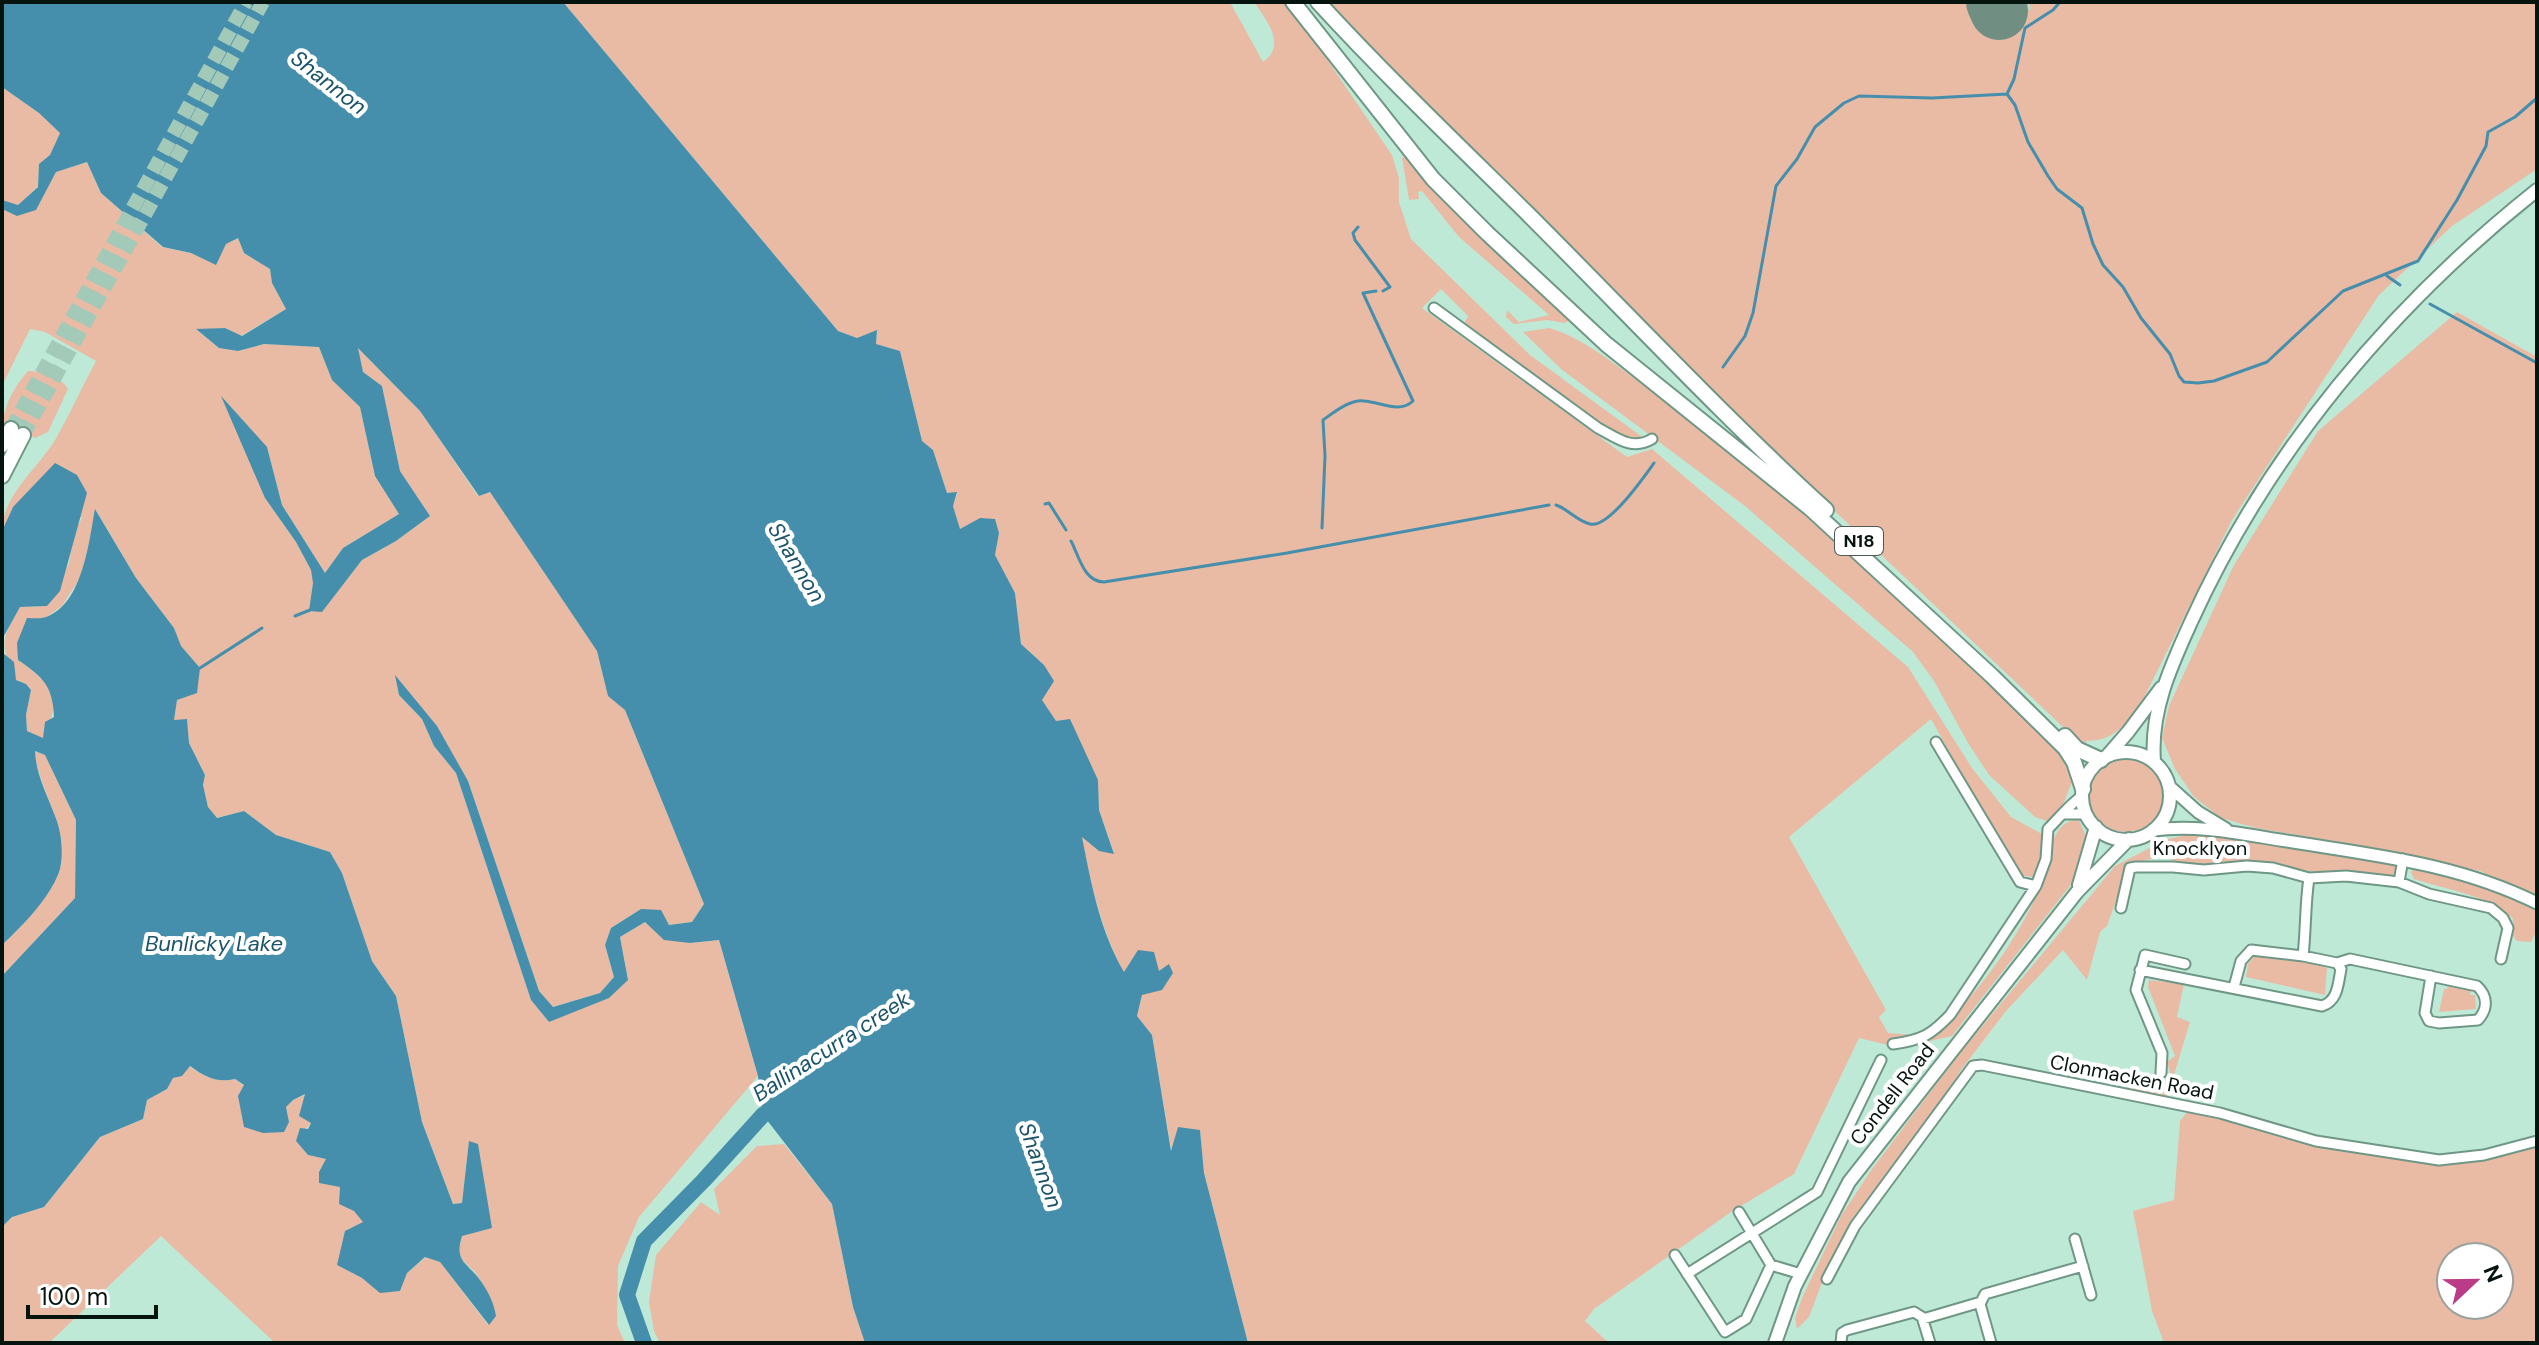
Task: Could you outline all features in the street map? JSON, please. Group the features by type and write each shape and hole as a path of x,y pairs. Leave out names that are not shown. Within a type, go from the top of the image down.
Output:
{"highway":[{"name":"N18","path":"1293,2 1433,179 1570,313 1811,509 1948,634 2065,748 2074,762 2082,792"},
{"name":"N18","path":"1318,2 1369,58 1529,215 1667,358 1811,497 1951,625 2077,749 2103,759"},
{"path":"2,445 17,432 2,476"}],"main road":[{"path":"2154,761 2152,740 2165,683 2208,586 2283,456 2371,348 2436,278 2537,190"},
{"path":"2129,839 2106,834 2096,827 2086,814 2082,792 2087,777 2130,730 2165,683"},
{"path":"2077,892 2129,839 2153,830 2166,815 2169,806 2166,777 2154,761 2135,752 2103,759"},
{"path":"2077,892 2096,827"},
{"name":"Condell Road","path":"1775,1343 1801,1274 1849,1182 2077,892"}],"street":[{"path":"1434,308 1598,428 1628,444 1642,445 1652,439"},
{"path":"1936,742 2020,882 2036,886"},
{"path":"2169,786 2198,812 2226,829"},
{"path":"1893,1044 1915,1041 1933,1033 1950,1015 2036,886 2046,859 2048,829 2082,792"},
{"path":"2064,814 2086,814"},
{"path":"2153,830 2182,827 2226,829 2403,859 2470,874 2537,903"},
{"path":"2399,882 2403,859"},
{"name":"Knocklyon","path":"2121,908 2130,868 2273,868 2309,878 2346,876 2399,882 2429,894 2491,908 2503,918 2508,928 2505,944"},
{"path":"2303,956 2309,878"},
{"path":"2501,959 2505,944 2518,946"},
{"path":"2234,987 2241,961 2251,950 2337,963 2350,959 2431,976 2477,986 2483,991 2486,1001 2484,1013 2478,1020 2429,1021 2425,1013 2431,976"},
{"path":"2161,1073 2162,1053 2136,990 2140,970 2145,955 2185,964"},
{"path":"2140,970 2322,1006 2334,999 2341,969 2337,963"},
{"path":"1687,1274 1817,1192 1881,1060"},
{"name":"Clonmacken Road","path":"1827,1279 1855,1226 1921,1132 1973,1066 1982,1065 2220,1113 2316,1141 2439,1160 2484,1155 2537,1141"},
{"path":"1739,1212 1771,1265 1801,1274"},
{"path":"2075,1239 2091,1295"},
{"path":"1675,1255 1725,1332 1746,1319 1771,1265"},
{"path":"1923,1319 1981,1302 1990,1292 2083,1266"},
{"path":"1981,1302 1991,1343"},
{"path":"1841,1343 1842,1333 1847,1330 1914,1312 1923,1319 1930,1343"}],"shaded area":[{"path":"563,2 1230,2 1263,62 1274,48 1274,41 1269,25 1254,2 1288,2 1392,155 1399,178 1399,202 1411,239 1530,355 1641,436 1642,441 1627,441 1596,423 1464,324 1468,316 1441,289 1422,308 1627,457 1652,449 1908,667 1972,768 2011,817 2042,834 2040,866 2034,877 2023,876 2012,863 1931,719 1789,837 1886,1010 1879,1017 1888,1033 1931,1036 1965,1003 1995,966 2021,925 2042,883 2056,834 2069,822 2079,820 2088,842 2084,868 1952,1036 1900,1048 1859,1038 1794,1174 1731,1212 1594,1309 1585,1321 1609,1343 1248,1343 1204,1173 1200,1130 1172,1154 1152,1035 1137,1016 1142,995 1159,972 1155,963 1124,973 1109,940 1081,835 1114,853 1099,810 1098,780 1041,700 1044,665 1021,644 1015,593 995,555 999,533 980,518 960,530 953,506 957,493 947,493 933,451 922,441 900,351 876,344 877,331 857,338 838,331"},
{"path":"1322,2 1967,2 1983,35 2031,9 2029,2 2537,2 2537,169 2452,226 2379,295 2232,520 2138,710 2110,736 2082,745 1749,430"},
{"path":"1967,2 2029,2 2032,9 1983,35"},
{"path":"2,87 39,113 60,133 50,155 39,165 38,186 18,206 2,200"},
{"path":"1406,157 1500,255 1571,319 1565,323 1547,320 1514,324 1506,317 1507,310 1519,322 1549,315 1459,237 1422,191 1418,192 1419,199 1409,200 1402,158"},
{"path":"87,162 101,193 162,247 191,253 216,264 226,244 238,238 244,253 270,269 272,283 286,309 241,336 225,328 197,330 219,348 238,351 264,344 319,347 332,380 360,407 375,476 399,514 343,548 325,573 282,505 267,447 265,498 296,542 311,570 322,612 362,560 396,541 430,516 400,471 382,386 363,372 357,347 420,411 478,496 490,492 597,651 608,695 625,710 704,904 692,922 669,925 641,909 611,928 605,945 614,977 600,993 552,1007 539,991 468,781 396,677 399,695 422,719 434,746 456,773 531,1000 549,1022 628,979 620,937 645,922 690,943 719,940 758,1076 639,1217 618,1266 617,1325 625,1343 275,1343 161,1236 49,1343 2,1343 3,1226 12,1217 44,1207 100,1137 143,1119 147,1100 167,1089 173,1078 189,1066 211,1078 235,1079 289,1122 286,1107 306,1094 303,1109 311,1123 296,1141 308,1155 327,1159 319,1172 340,1187 364,1222 337,1265 380,1292 399,1291 407,1273 426,1257 440,1262 488,1325 482,1285 460,1253 469,1141 462,1203 453,1204 422,1122 396,996 372,961 342,873 330,852 276,835 244,811 216,818 208,807 203,785 205,775 189,743 187,720 174,720 177,699 200,668 180,646 174,628 136,578 96,510 82,575 62,606 45,618 18,660 47,685 53,703 43,739 27,731 26,715 31,690 16,680 4,643 20,607 47,606 69,563 74,533 82,518 13,507 2,531 4,518 14,494 55,440 96,361 45,332 30,329 2,386 2,209 17,215 35,210 56,172"},
{"path":"2457,312 2537,357 2537,896 2480,871 2256,828 2221,818 2194,797 2175,769 2162,738 2169,706 2234,565 2318,431"},
{"path":"1550,328 1601,354 1705,429 1814,518 1918,613 2068,760 2074,776 2062,808 2047,821 2035,817 1989,775 1934,681 1913,652 1745,506 1561,369 1523,332"},
{"path":"28,371 50,375 68,389 48,432 35,438 9,424 2,436 9,401"},
{"path":"34,751 45,755 76,820 75,898 2,976 2,945 46,895 61,863 59,830"},
{"path":"2119,758 2133,758 2147,764 2157,774 2163,795 2161,809 2147,826 2133,832 2119,832 2105,826 2095,816 2089,802 2089,788 2095,774 2105,764"},
{"path":"2197,832 2396,865 2393,877 2319,873 2279,865 2204,867 2171,863 2173,854 2129,864 2107,926 2100,932 2087,980 2063,950 2006,1011 1961,1070 1898,1172 1821,1285 1809,1317 1797,1329 1795,1318 1802,1298 1841,1216 1872,1169 1960,1053 2115,866 2165,840"},
{"path":"2418,864 2504,890 2537,909 2537,930 2531,942 2517,941 2512,935 2513,919 2494,905 2468,894 2414,879 2411,872"},
{"path":"2255,956 2300,960 2327,968 2325,995 2246,977 2248,964"},
{"path":"2149,980 2184,984 2177,1017 2190,1022 2167,1098 2132,1093 2128,1081 2150,1073 2153,1081 2159,1084 2168,1081 2170,1072 2167,1062 2175,1056 2148,987"},
{"path":"2448,985 2471,990 2470,995 2475,995 2476,1009 2439,1012 2444,989"},
{"path":"2188,1111 2439,1164 2537,1144 2537,1343 2164,1343 2152,1311 2133,1211 2174,1200 2180,1121"},
{"path":"784,1144 832,1204 853,1307 865,1343 660,1343 654,1331 649,1302 656,1255 701,1202 720,1215 714,1189 757,1146"}],"water":[{"name":"Shannon","path":"2,2 563,2 838,331 857,338 877,330 876,344 900,351 922,441 933,450 947,493 957,492 953,506 960,529 980,518 995,519 999,533 995,555 1015,593 1021,644 1044,665 1054,681 1042,700 1056,721 1070,719 1098,780 1099,810 1114,854 1099,851 1082,837 1097,906 1116,956 1124,972 1138,950 1154,952 1159,971 1169,964 1173,973 1162,990 1142,995 1137,1016 1152,1035 1171,1151 1178,1127 1200,1130 1204,1173 1248,1343 865,1343 853,1307 832,1204 763,1115 758,1076 719,940 690,943 664,940 645,922 620,937 628,980 609,998 549,1022 531,1000 456,773 434,746 422,719 399,695 395,675 437,726 468,781 539,991 553,1007 600,993 614,977 605,945 611,928 641,909 661,910 669,925 692,922 704,904 625,710 608,696 597,651 490,492 479,496 420,411 358,348 363,372 382,386 400,471 430,516 396,541 362,560 322,612 309,611 313,583 311,570 296,542 265,498 221,396 267,447 282,505 325,573 343,548 399,514 375,476 360,407 332,380 319,347 264,344 238,351 219,348 196,329 225,328 242,336 286,309 272,283 270,269 244,253 238,238 226,244 216,265 191,253 163,247 101,193 87,162 56,172 36,210 17,216 2,209 2,200 18,205 38,187 39,164 50,155 60,133 39,113 2,87"},
{"name":"Bunlicky Lake","path":"55,463 77,475 87,493 60,591 47,606 20,607 4,636 3,653 14,662 16,680 31,690 26,715 27,731 43,738 45,722 54,717 53,706 45,683 18,660 17,643 27,618 46,617 58,610 76,586 87,554 95,509 136,578 174,628 181,646 200,668 197,693 177,700 174,720 187,719 189,743 205,775 203,785 208,807 217,818 244,811 276,835 330,852 342,873 372,961 396,996 422,1122 453,1204 462,1203 469,1141 478,1144 492,1228 462,1236 460,1251 463,1261 480,1280 492,1302 496,1316 489,1325 440,1262 425,1257 407,1273 400,1291 380,1293 362,1278 337,1265 345,1231 363,1222 354,1211 339,1204 340,1187 319,1183 319,1172 326,1159 308,1155 296,1141 300,1128 308,1129 311,1123 299,1116 305,1094 286,1107 289,1122 284,1132 263,1133 244,1127 238,1096 244,1085 235,1079 211,1078 190,1066 182,1076 173,1078 167,1089 147,1100 143,1119 100,1137 44,1207 12,1217 3,1226 2,1233 2,976 75,898 76,820 45,755 35,751 40,776 59,830 61,863 46,896 2,945 2,531 13,507"}],"waterway":[{"path":"2007,94 2014,79 2025,28 2060,2"},
{"path":"2007,94 2015,105 2028,142 2048,176 2057,189 2082,208 2103,265 2123,287 2141,318 2170,354 2179,376 2184,382 2198,383 2214,381 2267,362 2343,291 2418,261 2457,200 2486,146 2488,132 2515,117 2537,98"},
{"path":"1723,367 1745,336 1753,313 1776,186 1797,159 1815,127 1844,103 1859,96 1932,98 2007,94"},
{"path":"1358,227 1353,233 1355,240 1390,287 1383,291"},
{"path":"2387,276 2400,285"},
{"path":"1322,528 1323,420 1353,402 1402,407 1413,401 1363,293 1376,291"},
{"path":"2430,304 2537,363"},
{"path":"1556,505 1585,522 1598,523 1616,511 1654,463"},
{"path":"1045,504 1049,503 1066,530"},
{"path":"1071,541 1087,573 1104,582 1287,553 1549,505"},
{"path":"295,616 310,610"},
{"path":"200,668 262,628"},
{"name":"Ballinacurra creek","path":"644,1343 627,1295 644,1241 763,1115 781,1103"}],"runway":[{"path":"1995,2 1999,11"}],"tunnel":[{"path":"11,429 246,2"},
{"path":"23,435 263,2"}]}
